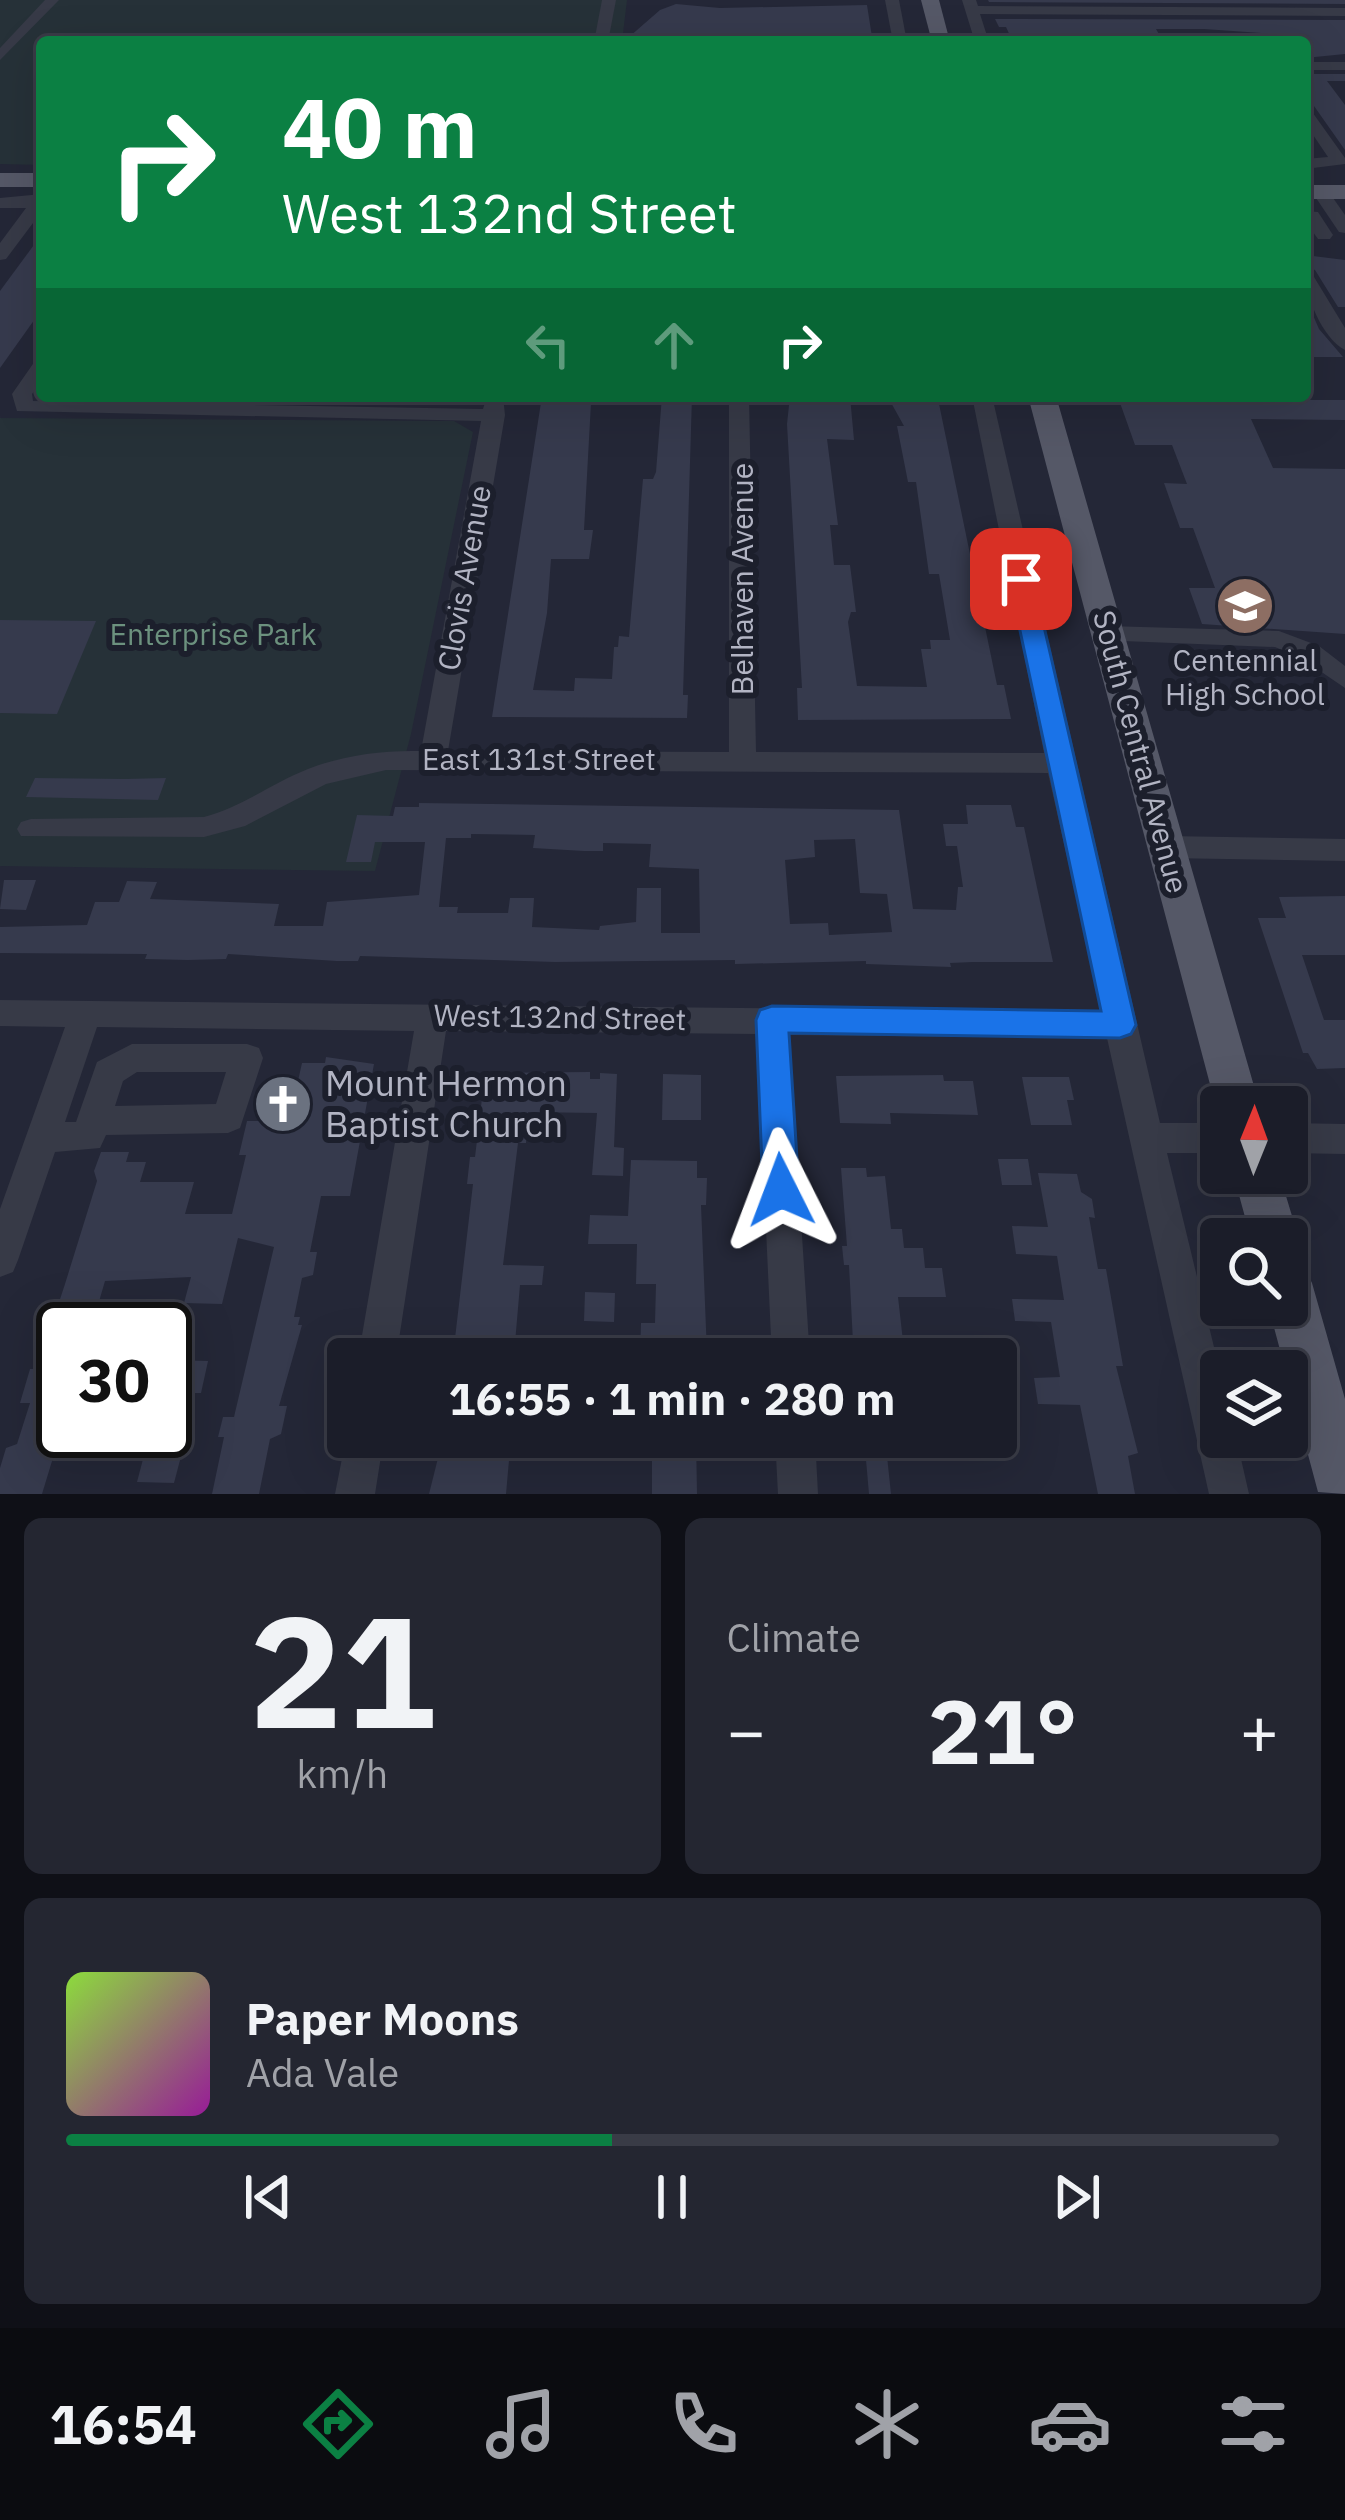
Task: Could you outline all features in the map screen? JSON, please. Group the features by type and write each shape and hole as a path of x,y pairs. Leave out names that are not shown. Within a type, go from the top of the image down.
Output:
{"main road":[{"path":"930,0 939,36"},
{"path":"0,180 36,192"},
{"name":"South Central Avenue","path":"1044,402 1232,1086"},
{"path":"1299,1326 1345,1492"}],"street":[{"path":"0,56 52,0"},
{"path":"602,36 609,0"},
{"path":"892,0 899,36"},
{"path":"980,36 970,5 1345,12"},
{"path":"1311,66 1345,66"},
{"path":"1311,120 1340,161 1311,164"},
{"path":"0,203 36,195"},
{"path":"0,255 10,229 36,200"},
{"path":"1311,216 1324,236 1311,235"},
{"path":"1311,286 1345,344"},
{"path":"36,376 21,403 44,410 244,404 495,405"},
{"name":"Belhaven Avenue","path":"739,402 743,762"},
{"path":"983,402 1060,763 1229,1494"},
{"name":"Clovis Avenue","path":"433,759 495,405"},
{"path":"1107,634 1279,639 1310,652 1345,679"},
{"name":"East 131st Street","path":"31,829 204,827 235,819 318,776 351,765 433,759 1060,763"},
{"path":"1166,848 1345,850"},
{"name":"West 132nd Street","path":"0,1013 1120,1025"},
{"path":"0,1260 86,1014"},
{"path":"169,1058 183,1015"},
{"path":"93,1121 228,1118 257,1015"},
{"path":"380,1338 432,1016"},
{"path":"772,1020 789,1338"},
{"path":"43,1137 88,1137 109,1072 132,1058 247,1058"},
{"path":"1147,1138 1200,1138"},
{"path":"1308,1138 1345,1139"},
{"path":"355,1494 361,1458"},
{"path":"796,1458 798,1494"}],"green space":[{"path":"0,0 627,0 623,36 36,36 36,165 0,164"},
{"name":"Enterprise Park","path":"0,418 454,421 473,432 411,734 375,871 0,866"}],"building":[{"path":"1345,0 1345,4 989,2"},
{"path":"676,4 720,8 867,5 872,36 630,36 660,10"},
{"path":"995,19 1345,20 1345,54 1311,57 1311,36 1156,29 1160,36 1010,36 1006,27 999,27"},
{"path":"1345,74 1345,81 1327,81 1345,105 1345,150 1311,105 1311,75"},
{"path":"36,242 36,317 0,368 0,291"},
{"path":"1311,256 1345,260 1345,307 1338,307"},
{"path":"1311,311 1319,329 1343,357 1311,357"},
{"path":"1345,400 1345,420 1251,419 1273,468 1345,469 1345,634 1202,624 1189,588 1215,588 1193,528 1180,528 1164,483 1187,484 1172,445 1135,445 1120,402"},
{"path":"541,402 591,403 584,530 593,530 589,559 551,559 533,690 574,691 575,678 612,679 614,647 618,647 619,636 629,637 643,479 653,479 656,472 662,402 692,402 683,695 688,695 687,718 492,717"},
{"path":"789,402 851,402 854,440 827,439 838,525 830,525 834,565 850,565 856,612 851,612 848,622 857,686 927,687 921,649 931,649 930,640 950,640 939,574 929,574 916,482 908,482 897,426 904,426 891,402 939,402 997,685 1004,685 1011,719 798,720 797,688 802,688"},
{"path":"0,620 96,621 57,714 0,713"},
{"path":"35,778 166,778 158,800 26,797"},
{"path":"419,803 899,810 913,909 956,910 958,887 963,887 957,846 946,846 943,824 968,824 966,805 1011,805 1016,827 1024,827 1053,962 950,963 951,967 866,961 735,964 735,960 555,962 360,956 358,961 337,961 228,954 226,959 188,960 145,959 147,954 0,953 0,927 87,925 95,902 119,902 127,881 157,882 150,899 279,904 274,926 323,926 327,902 419,895 425,842 375,842 371,862 346,862 357,815 393,816 395,807 419,807","holes":["471,834 535,835 533,848 584,851 603,851 603,843 651,844 649,867 699,869 700,933 661,933 661,888 637,888 636,922 600,926 599,930 532,927 534,898 510,898 508,913 457,913 458,907 439,907 446,838 471,838","855,839 860,893 887,894 892,932 829,935 828,923 790,924 785,860 815,857 814,840"]},
{"path":"4,880 36,880 26,910 0,909"},
{"path":"1345,896 1345,955 1302,955 1324,1020 1345,1020 1345,1068 1317,1069 1308,1053 1303,1053 1258,918 1286,918 1279,897"},
{"path":"326,1057 374,1064 350,1196 321,1196 310,1252 317,1252 313,1275 302,1278 294,1317 300,1317 298,1325 302,1325 279,1406 287,1406 281,1434 270,1439 259,1494 212,1494 224,1437 218,1437 223,1417 234,1417 274,1247 238,1238 222,1304 184,1302 191,1277 105,1281 99,1302 59,1302 97,1181 94,1171 101,1152 129,1152 126,1162 146,1162 140,1182 194,1182 185,1214 232,1214 246,1155 239,1155 247,1121 289,1121 302,1063 325,1063"},
{"path":"590,1072 590,1079 600,1079 600,1073 617,1074 614,1147 624,1148 623,1176 592,1175 597,1113 528,1112 526,1143 518,1143 503,1265 544,1266 542,1285 520,1285 515,1338 455,1338 473,1184 467,1184 470,1157 475,1157 485,1073"},
{"path":"663,1074 701,1075 701,1120 662,1120"},
{"path":"943,1075 944,1081 973,1081 978,1115 890,1113 891,1124 840,1123 836,1076"},
{"path":"1022,1077 1069,1077 1072,1125 1031,1125"},
{"path":"998,1159 1028,1159 1032,1185 1002,1185"},
{"path":"631,1160 697,1161 697,1178 707,1178 706,1205 701,1205 706,1338 641,1338 641,1323 655,1323 656,1284 636,1284 637,1244 588,1244 590,1215 628,1216"},
{"path":"841,1168 866,1168 867,1177 885,1176 891,1229 902,1229 904,1248 923,1248 925,1268 942,1268 946,1297 898,1297 903,1338 853,1338 849,1265 844,1265 842,1246 847,1246"},
{"path":"1038,1173 1077,1174 1081,1192 1092,1199 1095,1218 1089,1217 1098,1269 1106,1269 1123,1366 1116,1366 1138,1453 1128,1456 1135,1494 1098,1494 1080,1405 1038,1404 1034,1378 1060,1377 1051,1322 1015,1321 1012,1299 1064,1300 1057,1256 1016,1254 1012,1226 1048,1227"},
{"path":"585,1292 615,1293 614,1322 584,1321"},
{"path":"192,1361 208,1361 201,1393 192,1393"},
{"path":"30,1369 36,1369 36,1458 53,1458 42,1494 0,1494 6,1448 17,1444 30,1403 20,1403"},
{"path":"143,1458 181,1458 174,1483 137,1482"},
{"path":"438,1458 509,1458 506,1494 429,1494"},
{"path":"652,1458 696,1458 697,1494 652,1494"},
{"path":"866,1458 887,1458 891,1494 869,1494"}],"place":[{"name":"Centennial High School","path":"1245,606"},
{"name":"Mount Hermon Baptist Church","path":"283,1104"}],"route":[{"path":"781,1190 772,1020 1120,1025 1021,579"}]}
